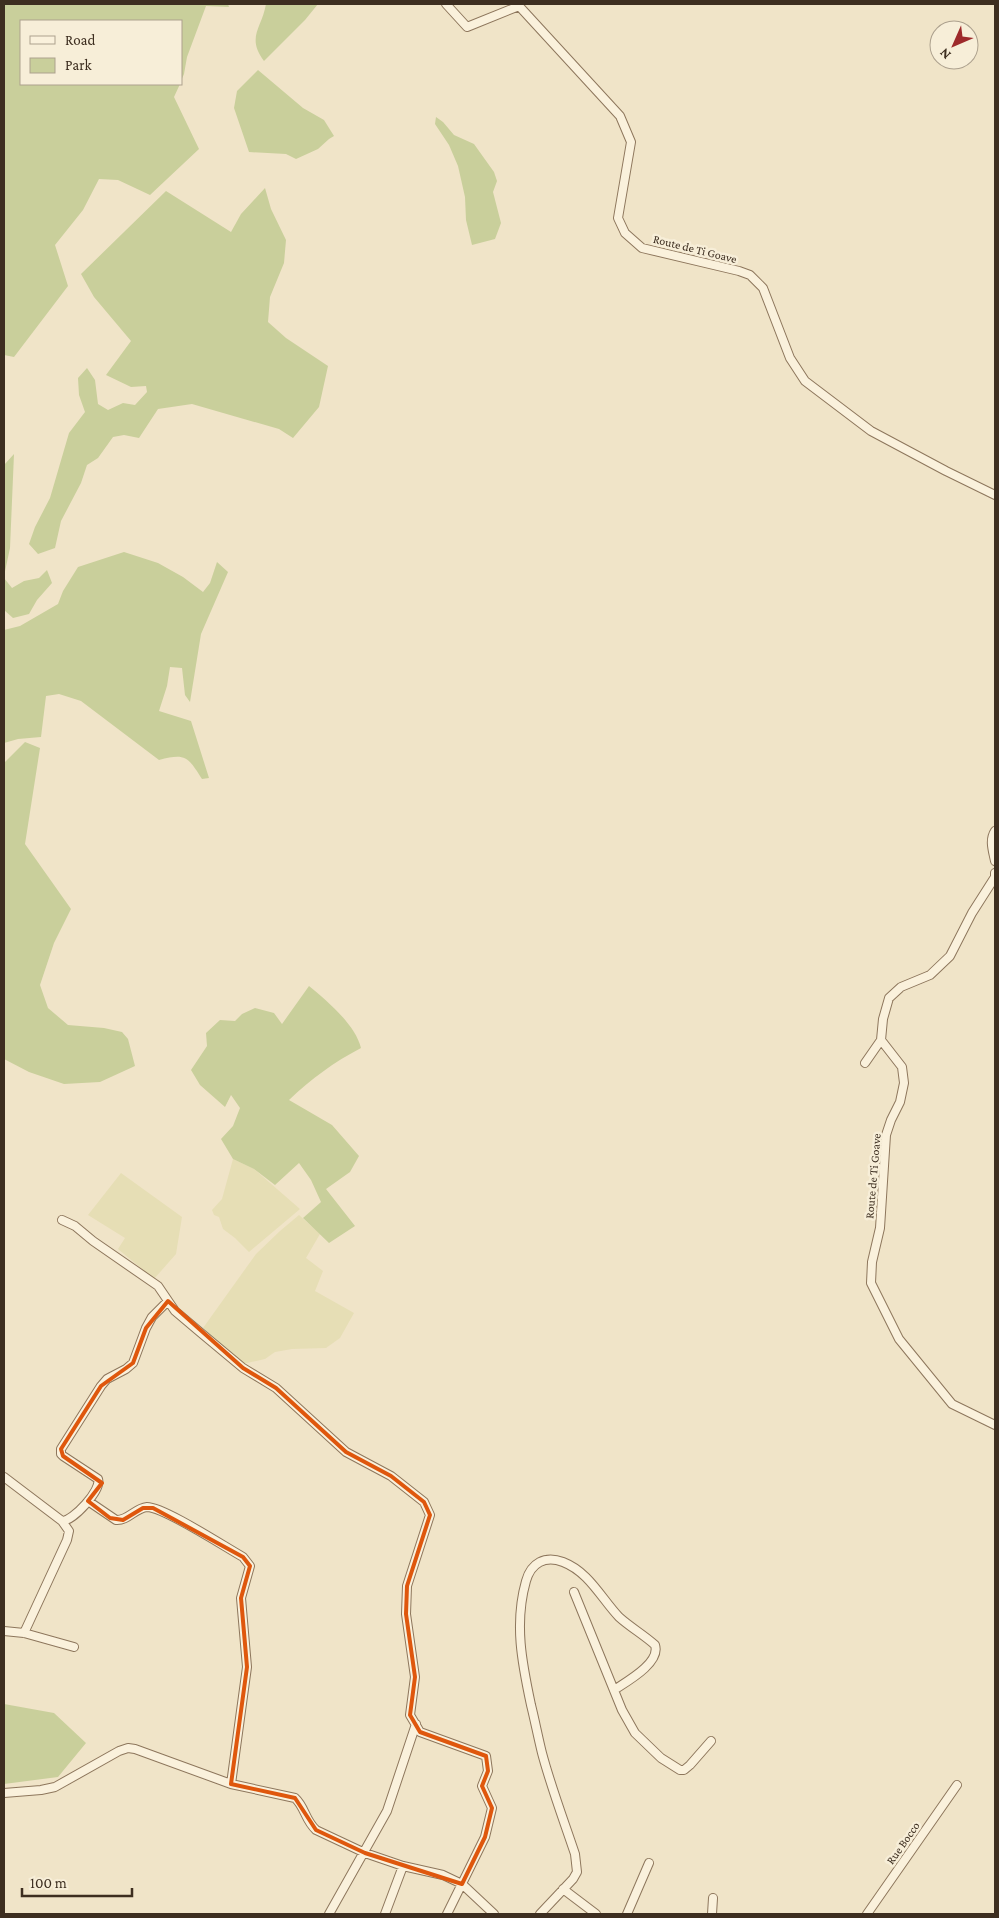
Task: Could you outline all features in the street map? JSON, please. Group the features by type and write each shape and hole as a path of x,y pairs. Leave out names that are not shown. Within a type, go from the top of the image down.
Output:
{"street":[{"name":"Route de Ti Goave","path":"446,4 467,27 519,6 620,116 631,142 618,218 625,232 636,243 642,248 750,275 763,288 790,358 805,381 870,431 946,472 995,495"},
{"path":"995,831 992,845 995,861"},
{"path":"865,1063 881,1040 883,1019 889,998 901,987 930,974 950,956 972,913 995,877 995,873"},
{"name":"Route de Ti Goave","path":"881,1040 902,1066 904,1084 900,1102 886,1135 880,1228 872,1262 871,1283 899,1339 952,1404 995,1425"},
{"path":"62,1220 75,1226 93,1241 158,1286 175,1311 243,1368 276,1388 346,1452 391,1476 424,1502 430,1515 407,1586 406,1614 415,1677 410,1715 420,1732 486,1756 488,1771 482,1786 492,1808 485,1837 447,1914"},
{"path":"62,1521 72,1518 88,1501 98,1488 98,1479 63,1456 61,1449 101,1386 107,1379 133,1363 152,1317 168,1301"},
{"path":"4,1477 62,1521 68,1531 67,1540 24,1633"},
{"path":"88,1501 116,1520 127,1518 143,1508 153,1508 176,1518 243,1557 248,1562 250,1571 241,1598 247,1667 231,1784"},
{"path":"540,1914 573,1879 577,1872 575,1854 542,1753 521,1654 519,1626 522,1596 527,1576 532,1568 542,1559 549,1558 564,1562 580,1572 619,1616 655,1645 654,1658 640,1673 614,1690"},
{"path":"574,1592 622,1710 635,1733 661,1758 675,1768 684,1770 710,1741"},
{"path":"4,1631 24,1633 74,1647"},
{"path":"329,1914 365,1853 387,1810 416,1724"},
{"path":"4,1793 54,1787 128,1748 135,1748 231,1784 295,1798 300,1803 310,1824 316,1830 365,1853 403,1866 443,1875 462,1884 494,1914"},
{"name":"Rue Bocco","path":"867,1914 957,1785"},
{"path":"626,1914 649,1863"},
{"path":"385,1914 403,1866"},
{"path":"563,1889 596,1914"},
{"path":"712,1914 713,1898"}],"highlighted area":[{"path":"168,1301 243,1368 276,1388 346,1452 391,1476 424,1502 430,1515 407,1586 406,1614 415,1677 410,1715 420,1732 486,1756 488,1771 482,1786 492,1808 485,1837 462,1884 365,1853 316,1830 295,1798 231,1784 247,1667 241,1598 250,1566 243,1557 153,1508 143,1508 123,1520 110,1518 88,1501 102,1483 63,1456 61,1449 101,1386 133,1363 146,1328"}],"shaded area":[{"path":"233,1159 254,1169 300,1209 249,1252 223,1229 219,1217 214,1215 212,1210 222,1199"},
{"path":"121,1173 182,1217 176,1254 154,1279 118,1249 125,1238 88,1215"},
{"path":"299,1215 320,1234 306,1258 323,1271 315,1291 354,1313 340,1338 326,1348 292,1349 275,1352 265,1359 242,1364 203,1328 256,1254"}],"green space":[{"path":"4,4 228,4 229,7 206,6 187,57 182,79 182,20 20,20 20,85 180,85 174,97 199,149 150,195 118,180 99,179 83,210 55,245 68,286 14,357 4,355"},
{"path":"266,4 318,4 305,20 264,61 256,45 256,39"},
{"path":"258,70 303,108 324,120 334,136 318,149 296,159 286,154 249,152 234,108 237,91"},
{"path":"436,117 454,135 474,144 494,172 497,181 493,192 501,223 495,239 472,245 466,220 465,197 458,166 449,145 435,124"},
{"path":"265,188 271,209 286,240 284,263 270,297 268,322 286,338 328,366 319,407 293,438 279,429 192,404 158,409 139,438 124,435 113,437 98,458 87,465 81,483 61,521 55,548 38,554 29,544 35,527 50,498 69,433 85,412 79,395 78,378 87,368 95,380 98,404 108,410 123,403 135,405 147,392 146,386 131,387 106,375 131,341 94,297 81,274 166,191 231,232 241,214"},
{"path":"14,454 10,548 4,576 4,465"},
{"path":"124,552 158,563 183,577 203,592 210,583 217,562 228,572 201,634 190,702 185,695 182,668 170,667 167,686 159,711 191,721 209,778 202,779 189,761 181,757 159,760 81,701 59,694 46,696 41,737 18,739 4,743 4,630 20,626 58,604 63,591 78,567"},
{"path":"47,570 52,583 37,600 29,614 13,618 4,610 4,578 12,588 24,581 39,578"},
{"path":"25,742 40,748 25,844 71,909 54,943 40,985 48,1008 68,1025 104,1028 122,1032 128,1039 135,1066 100,1082 64,1084 29,1072 4,1059 4,763"},
{"path":"309,986 347,1022 358,1039 361,1048 323,1071 289,1100 332,1125 359,1156 350,1172 326,1189 355,1226 329,1243 303,1218 321,1202 311,1180 299,1163 275,1185 254,1169 233,1159 221,1139 233,1126 240,1108 231,1095 225,1107 200,1085 191,1070 207,1046 206,1033 220,1020 235,1021 242,1014 255,1008 274,1013 282,1024"},
{"path":"4,1704 54,1713 86,1743 58,1777 4,1784"}]}
